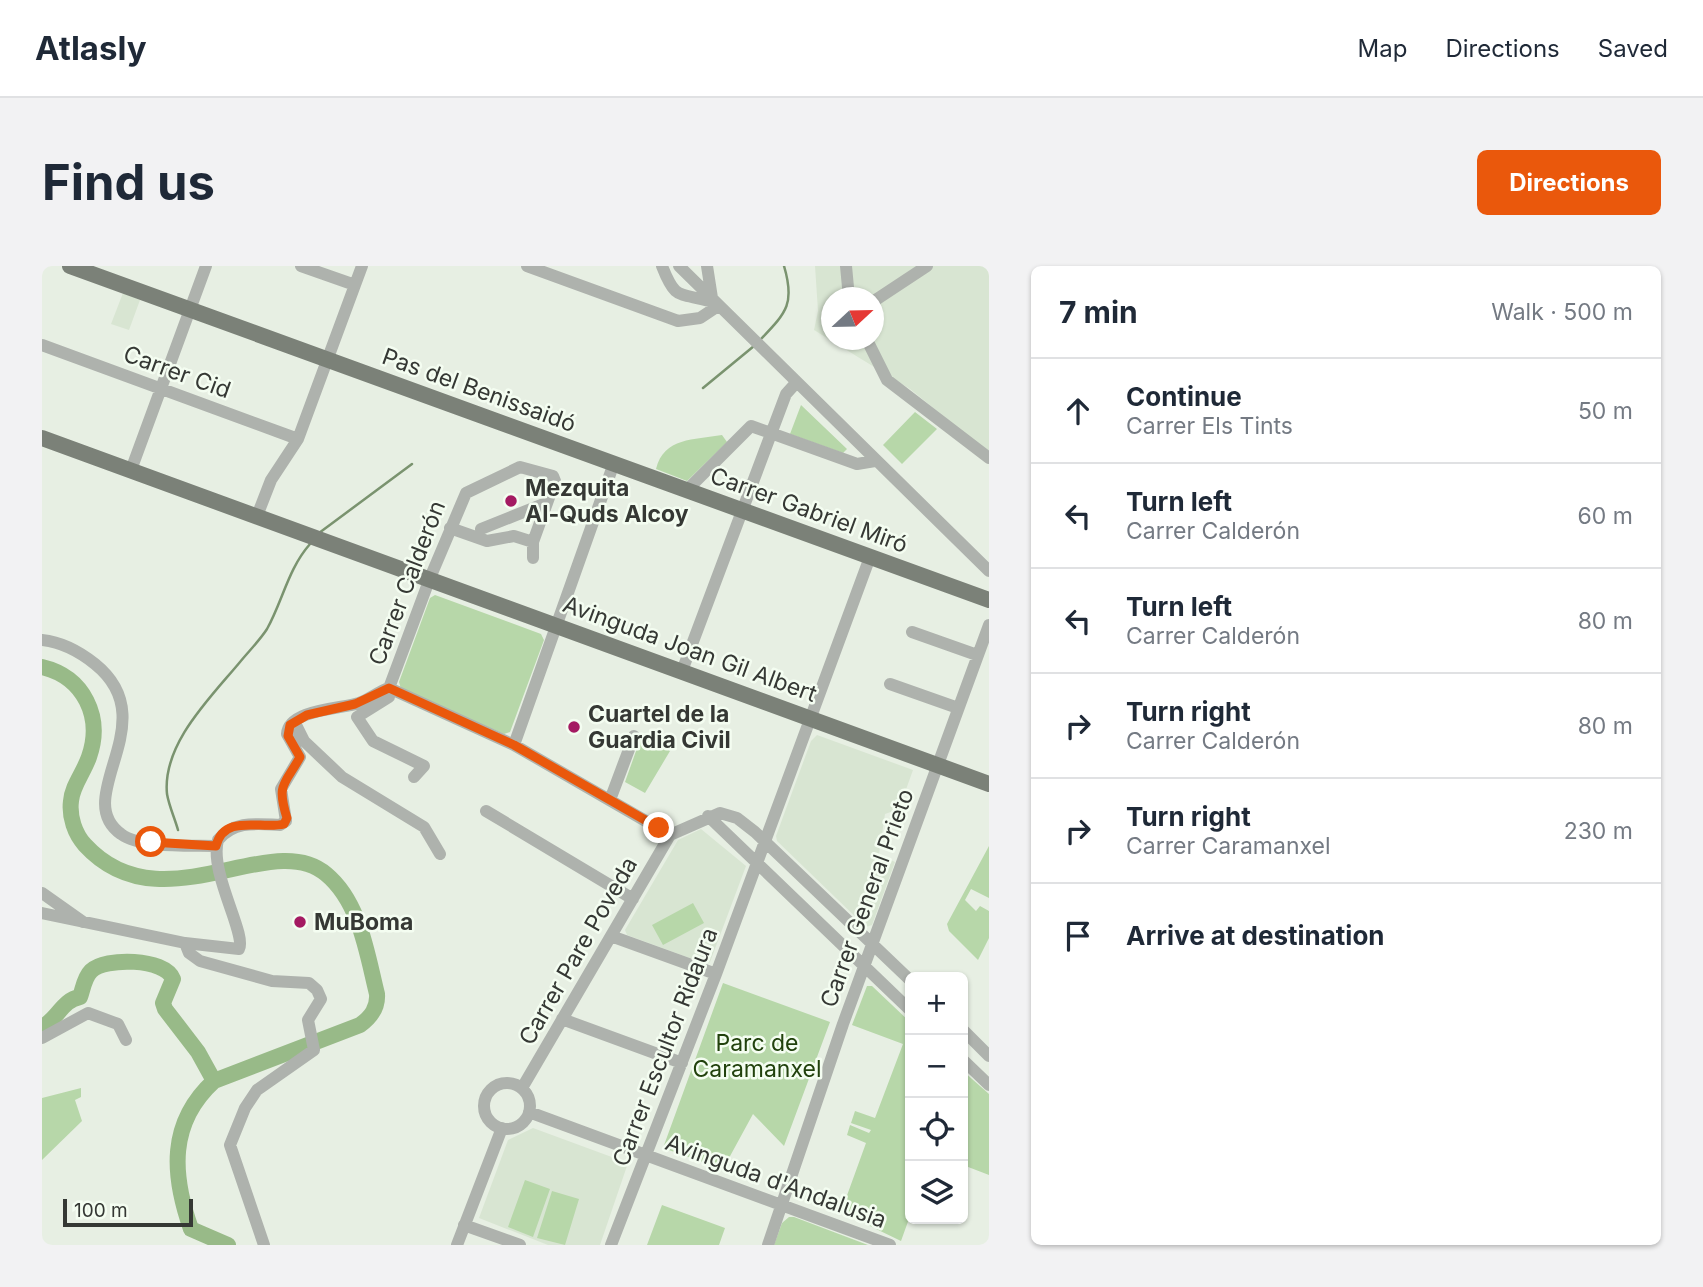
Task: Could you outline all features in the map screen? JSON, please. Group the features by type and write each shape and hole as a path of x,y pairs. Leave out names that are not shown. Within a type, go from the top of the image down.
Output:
{"main road":[{"name":"Pas del Benissaidó","path":"71,266 614,463"},
{"name":"Avinguda Joan Gil Albert","path":"42,438 989,784"},
{"name":"Carrer Gabriel Miró","path":"614,463 989,600"}],"street":[{"path":"131,470 206,266"},
{"path":"301,266 355,285"},
{"path":"262,518 271,480 298,439 362,266"},
{"path":"527,266 678,321 701,318 715,304"},
{"path":"679,266 706,277 715,304 989,571"},
{"path":"846,266 847,287"},
{"path":"884,294 928,266"},
{"path":"666,270 675,293 715,304"},
{"path":"686,296 706,277"},
{"name":"Carrer Cid","path":"42,345 298,439"},
{"path":"871,350 887,380 989,458"},
{"path":"682,671 791,379"},
{"path":"688,489 751,426 857,464 875,461"},
{"path":"514,745 614,463"},
{"name":"Carrer Calderón","path":"294,721 315,712 355,704 389,688 429,578 466,494 526,466 553,476 555,481 546,503"},
{"path":"484,535 546,503"},
{"path":"533,558 533,542 546,503"},
{"path":"450,527 484,535 514,536 533,542"},
{"name":"Carrer Escultor Ridaura","path":"611,1245 716,974 870,556"},
{"name":"Carrer General Prieto","path":"768,1245 864,966 989,625"},
{"path":"912,632 977,655"},
{"path":"42,640 65,646 90,660 104,673 120,696 124,727 105,800 107,814 114,828 136,841 217,851"},
{"path":"890,684 958,708"},
{"path":"414,778 424,766 378,744 357,721 360,715 388,699 389,688 514,745 670,835 708,816 720,813 732,816 765,841 905,975"},
{"path":"42,913 185,943 235,951 241,947 242,939 222,889 217,851 221,835 237,826 255,823 280,825 286,821 281,789 300,757 287,734 294,721"},
{"path":"294,721 304,741 342,777 424,827 440,854"},
{"path":"610,800 634,736"},
{"path":"486,811 633,899"},
{"path":"708,816 905,1005"},
{"name":"Carrer Pare Poveda","path":"522,1088 670,835"},
{"path":"42,894 79,921"},
{"path":"42,922 79,921"},
{"path":"611,936 716,974"},
{"path":"185,943 194,957 208,964 272,981 302,982 314,986 320,1004 309,1018 314,1050 272,1076 254,1093 232,1139 232,1156 264,1245"},
{"path":"42,1038 88,1013 117,1024 126,1040"},
{"path":"562,1019 682,1063"},
{"path":"968,1035 989,1056"},
{"path":"968,1065 989,1084"},
{"path":"511,1083 522,1088 528,1098 529,1112 519,1126 502,1128 489,1119 485,1109 486,1098 492,1089 511,1083"},
{"name":"Avinguda d'Andalusia","path":"529,1112 782,1203 884,1244"},
{"path":"457,1245 502,1128"},
{"path":"464,1225 520,1245"}],"shaded area":[{"path":"815,266 989,266 989,453 910,389 847,350 884,350 884,287 821,287 821,334 814,330 818,311"},
{"path":"123,293 140,300 129,330 111,324"},
{"path":"817,735 913,770 899,809 885,814 879,854 895,862 872,925 866,927 777,841 776,836 811,741"},
{"path":"701,829 746,866 710,962 706,964 627,935 625,930 678,840"},
{"path":"533,1128 628,1163 600,1245 548,1245 479,1218 508,1140"}],"green space":[{"path":"801,405 847,449 843,453 790,434"},
{"path":"915,412 937,429 902,464 883,445"},
{"path":"722,435 727,442 687,481 656,469 660,459 673,445"},
{"path":"435,595 541,634 544,640 510,732 504,734 401,689 399,682 430,598"},
{"path":"645,736 670,751 645,793 625,782 641,737"},
{"path":"989,846 989,898 971,889 965,900 976,911 980,906 989,911 989,938 978,960 949,931 947,924"},
{"path":"693,903 704,923 663,945 652,925"},
{"name":"Parc de Caramanxel","path":"723,983 830,1022 784,1146 753,1114 723,1169 663,1148"},
{"path":"867,986 872,986 905,1017 905,1224 907,1224 901,1241 841,1212 866,1143 847,1135 850,1125 869,1133 871,1130 851,1123 855,1111 875,1118 903,1044 852,1025"},
{"path":"968,1075 989,1094 989,1175 968,1167"},
{"path":"81,1088 81,1097 75,1100 82,1121 42,1160 42,1098"},
{"path":"525,1180 550,1189 533,1237 508,1227"},
{"path":"552,1191 579,1199 565,1245 537,1238"},
{"path":"662,1205 725,1228 719,1245 647,1245"},
{"path":"789,1217 868,1245 774,1245 782,1223"}],"waterway":[{"path":"761,339 783,314 786,306 789,289 784,266"},
{"path":"703,388 754,346"},
{"path":"319,533 412,464"},
{"path":"178,830 167,794 172,757 180,739 203,706 267,629 291,574 310,544"},
{"path":"42,667 57,672 79,689 91,714 93,742 87,763 72,795 71,807 78,836 85,845 115,868 147,878 180,878 276,861 303,863 326,874 338,886 347,899 360,930 377,994 375,1008 367,1019 360,1025 214,1081 188,1114 181,1132 178,1170 180,1189 191,1229 228,1245"},
{"path":"42,1027 69,1002 80,997 87,977 98,966 134,962 159,967 173,979 163,1003 165,1009 198,1052 214,1081"}],"place":[{"name":"Mezquita Al-Quds Alcoy","path":"511,501"},
{"name":"Cuartel de la Guardia Civil","path":"574,727"},
{"name":"MuBoma","path":"300,922"}],"route":[{"path":"151,842 216,846 221,835 237,826 250,823 284,824 287,818 280,795 282,785 300,757 288,736 290,725 315,712 370,699 389,688 423,701 514,745 659,828"}]}
